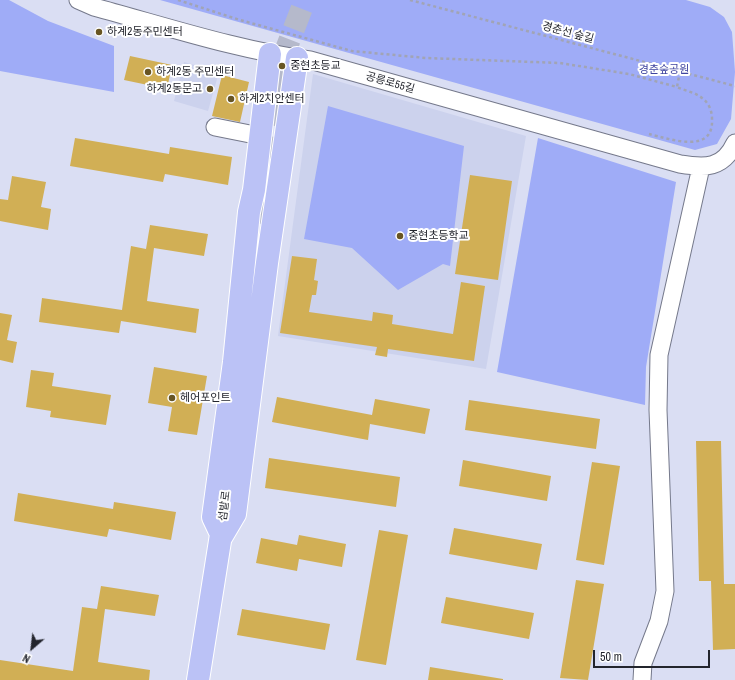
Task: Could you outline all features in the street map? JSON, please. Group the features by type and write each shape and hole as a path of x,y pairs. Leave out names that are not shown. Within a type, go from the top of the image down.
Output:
{"main road":[{"path":"222,536 213,517 234,362 249,212 270,54"},
{"path":"222,536 235,514 267,264 297,58"},
{"name":"섬밭로","path":"198,680 222,536 247,331"}],"street":[{"name":"공릉로55길","path":"78,0 94,7 270,54 310,60 680,164 701,167"},
{"path":"214,127 260,136"},
{"path":"642,680 643,663 659,621 665,591 658,410 659,355 701,167 717,164 731,151 735,143"}],"path":[{"path":"178,0 255,24 352,51 426,58 560,63 641,76 677,87 703,98 712,113 713,126 711,134 704,140 693,143 649,134"},
{"name":"경춘선 숲길","path":"410,0 735,86"},
{"path":"677,87 680,71"}],"shaded area":[{"path":"184,62 219,72 208,111 174,101"},
{"name":"중현초등학교","path":"313,74 526,136 486,369 278,336"}],"green space":[{"path":"0,0 9,0 48,21 114,46 114,92 0,71"},
{"name":"경춘숲공원","path":"160,0 686,0 710,7 724,17 732,32 735,72 731,119 717,144 695,150"},
{"path":"328,106 464,146 450,266 443,264 398,290 352,248 304,239"},
{"path":"538,138 676,182 646,367 645,405 497,372"}],"building":[{"name":"하계2동 주민센터","path":"130,56 172,65 167,89 124,80"},
{"name":"하계2치안센터","path":"222,75 249,82 240,122 212,116"},
{"path":"75,138 169,154 170,147 232,157 228,185 165,174 163,182 70,166"},
{"path":"470,175 512,181 498,280 455,274"},
{"path":"12,176 46,182 41,207 51,209 48,230 0,221 0,199 8,200"},
{"path":"150,225 208,234 204,256 154,248 147,301 199,309 196,333 121,321 119,333 39,322 42,298 122,310 131,246 146,249"},
{"path":"292,256 317,259 314,280 318,281 316,295 312,295 309,312 372,321 373,312 393,315 392,324 453,334 461,282 485,286 474,361 388,349 387,357 375,355 377,347 280,333"},
{"path":"0,313 12,315 7,340 17,342 13,363 0,360"},
{"path":"154,367 207,376 197,435 168,431 172,407 148,403"},
{"path":"31,370 54,373 52,386 111,395 106,425 50,417 51,411 26,407"},
{"path":"277,397 372,415 375,399 430,409 425,434 370,424 368,440 272,422"},
{"path":"469,400 600,419 596,449 465,430"},
{"path":"696,441 721,441 724,584 735,584 735,649 713,650 711,581 699,581"},
{"path":"269,458 400,477 396,507 265,488"},
{"path":"463,460 551,476 547,501 459,486"},
{"path":"592,462 620,466 604,565 576,560"},
{"path":"18,493 113,509 114,502 176,512 171,540 109,529 107,537 14,521"},
{"path":"454,528 542,544 537,570 449,554"},
{"path":"379,530 408,535 386,665 356,660"},
{"path":"299,535 346,544 342,567 299,559 297,571 256,563 261,538 297,545"},
{"path":"576,580 604,584 588,680 560,678"},
{"path":"101,586 159,595 155,616 105,609 98,662 150,670 149,680 0,680 0,660 73,671 82,607 97,609"},
{"path":"446,597 534,613 529,639 441,623"},
{"path":"242,609 330,624 325,650 237,635"},
{"path":"430,667 503,679 503,680 428,680"}],"tunnel":[{"path":"262,224 283,57 305,0"}],"place":[{"name":"하계2동주민센터","path":"99,32"},
{"name":"중현초등교","path":"282,66"},
{"name":"하계2동 주민센터","path":"148,72"},
{"name":"하계2동문고","path":"210,89"},
{"name":"하계2치안센터","path":"231,99"},
{"name":"중현초등학교","path":"400,236"},
{"name":"헤어포인트","path":"172,398"}]}
